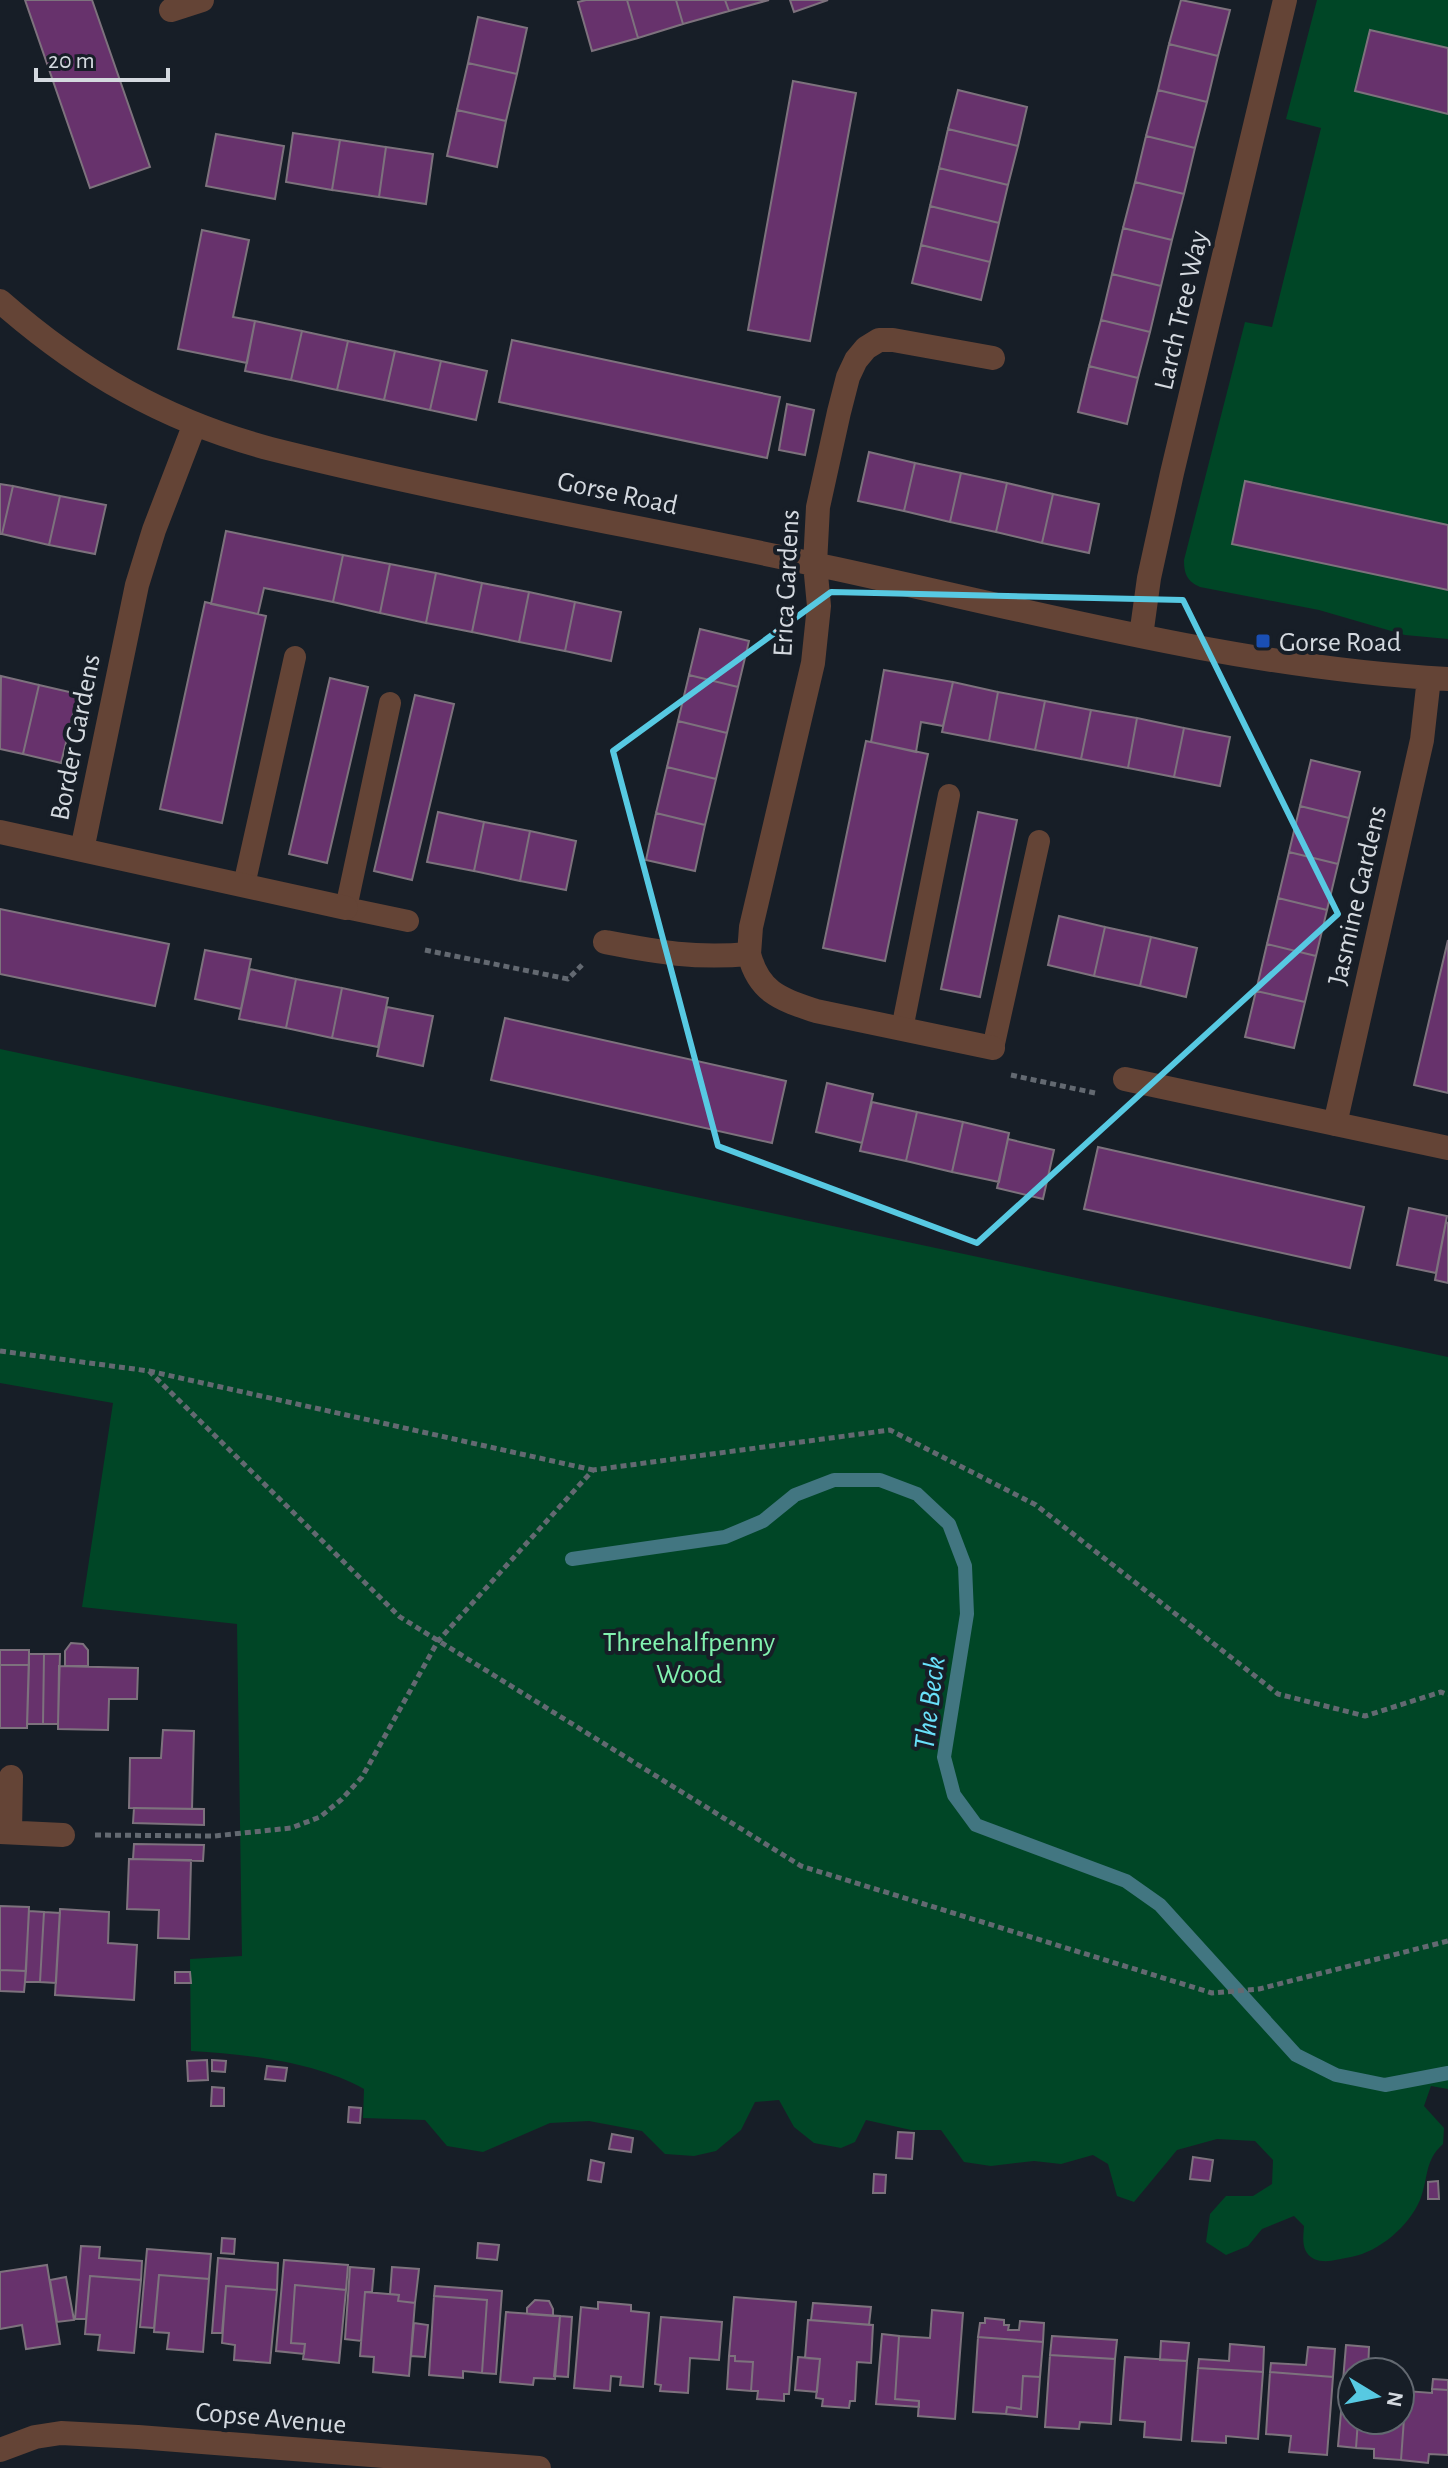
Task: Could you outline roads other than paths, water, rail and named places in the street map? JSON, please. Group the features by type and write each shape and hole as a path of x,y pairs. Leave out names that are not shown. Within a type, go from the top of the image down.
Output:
{"street":[{"path":"171,10 202,0"},
{"name":"Larch Tree Way","path":"1141,636 1149,578 1172,473 1285,0"},
{"name":"Gorse Road","path":"0,301 94,373 157,409 232,439 310,459 815,564 1141,636 1369,674 1438,679"},
{"name":"Erica Gardens","path":"749,954 751,927 813,663 819,606 815,564 818,507 848,377 866,348 879,340 993,358"},
{"name":"Border Gardens","path":"194,426 154,530 137,585 82,850 346,908"},
{"name":"Jasmine Gardens","path":"1335,1124 1438,679"},
{"path":"0,832 82,850"},
{"path":"605,942 710,958 749,954 758,979 777,996 816,1011 993,1048"},
{"path":"1125,1079 1448,1148"},
{"path":"11,1777 5,1832 63,1835"},
{"name":"Copse Avenue","path":"0,2450 35,2437 61,2433 539,2468"}],"lane":[{"path":"244,885 295,657"},
{"path":"390,703 346,908 408,921"},
{"path":"902,1029 949,795"},
{"path":"993,1048 1039,841"}],"waterway":[{"name":"The Beck","path":"572,1559 725,1537 763,1521 795,1495 834,1480 880,1480 917,1494 949,1524 965,1566 967,1614 944,1757 954,1795 976,1825 1126,1881 1160,1905 1296,2055 1336,2075 1385,2085 1448,2073"}],"place":[{"name":"Gorse Road","path":"1263,641"}],"park label":[{"name":"Threehalfpenny Wood","path":"689,1657"}]}
